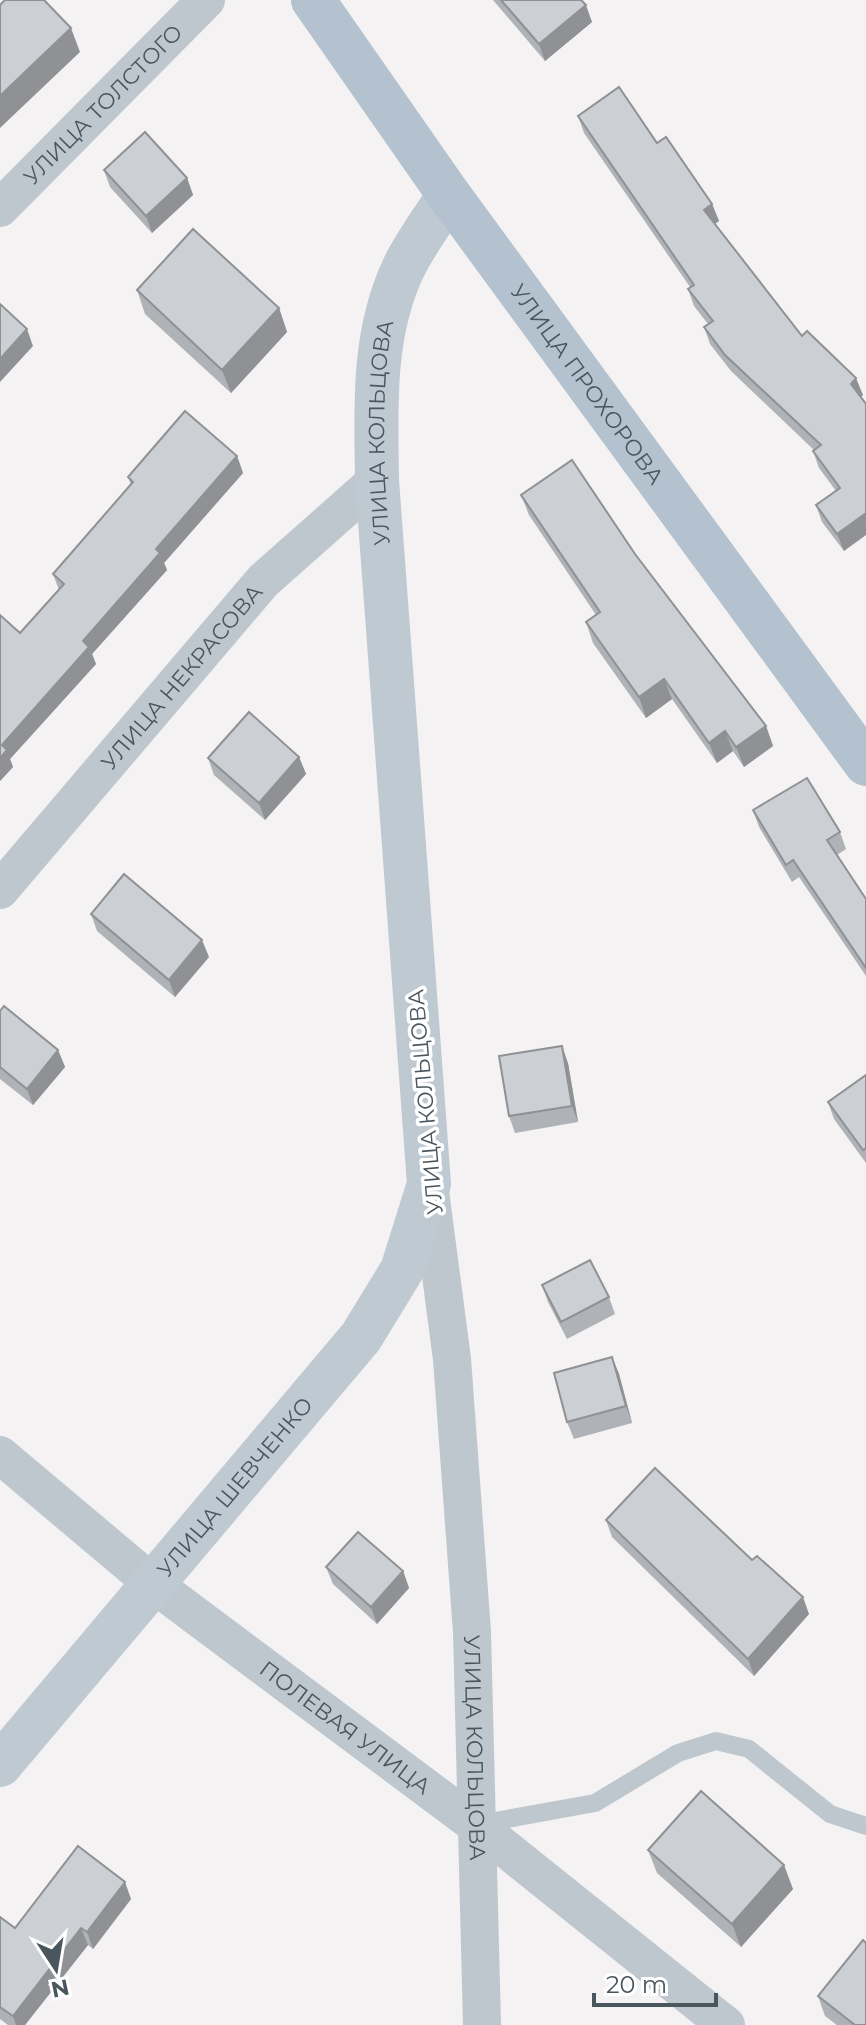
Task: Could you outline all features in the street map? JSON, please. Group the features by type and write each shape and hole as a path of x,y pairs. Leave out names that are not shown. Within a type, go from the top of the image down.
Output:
{"main road":[{"name":"УЛИЦА ПРОХОРОВА","path":"313,0 449,195 866,764"},
{"name":"УЛИЦА КОЛЬЦОВА","path":"429,1184 377,480 375,390 384,322 403,268 449,195"},
{"name":"УЛИЦА ШЕВЧЕНКО","path":"0,1765 361,1337 402,1270 429,1184"}],"street":[{"name":"УЛИЦА ТОЛСТОГО","path":"0,208 206,0"},
{"name":"УЛИЦА НЕКРАСОВА","path":"0,890 263,581 377,480"},
{"name":"УЛИЦА КОЛЬЦОВА","path":"429,1184 452,1359 472,1632 482,2025"},
{"name":"ПОЛЕВАЯ УЛИЦА","path":"0,1455 152,1583 476,1825 713,2021"}],"lane":[{"path":"476,1825 595,1803 678,1753 716,1741 749,1749 830,1814 866,1826"}],"building":[{"path":"5,0 44,0 71,28 0,96 0,5"},
{"path":"501,0 581,0 586,5 539,44"},
{"path":"619,87 657,143 666,137 712,204 704,210 802,336 807,331 856,378 851,384 866,404 866,513 837,534 816,505 840,488 813,451 821,445 725,355 704,327 713,321 688,289 694,285 578,116"},
{"path":"145,132 187,178 146,216 104,170"},
{"path":"193,229 279,308 222,370 137,290"},
{"path":"0,304 27,329 0,359"},
{"path":"185,411 237,456 156,549 160,553 83,641 89,647 2,745 7,750 0,758 0,615 20,633 64,584 53,574 133,482 128,477"},
{"path":"572,460 635,554 766,726 736,747 725,731 709,743 664,679 639,697 586,622 600,612 521,495"},
{"path":"249,712 299,757 259,803 208,758"},
{"path":"807,778 840,832 827,840 866,899 866,968 793,860 786,865 753,810"},
{"path":"124,874 202,940 169,980 91,914"},
{"path":"4,1006 58,1050 27,1089 0,1067 0,1011"},
{"path":"562,1046 572,1106 509,1116 499,1056"},
{"path":"866,1075 866,1148 863,1150 828,1102"},
{"path":"590,1260 609,1297 561,1322 542,1285"},
{"path":"612,1357 626,1406 567,1422 554,1373"},
{"path":"655,1468 752,1560 757,1556 803,1597 748,1659 606,1520"},
{"path":"358,1532 403,1571 371,1607 326,1567"},
{"path":"701,1791 784,1865 732,1924 648,1850"},
{"path":"78,1846 125,1882 87,1932 81,1928 13,2016 0,2007 0,1917 15,1928"},
{"path":"863,1940 866,1943 866,2025 855,2025 818,1996"}]}
